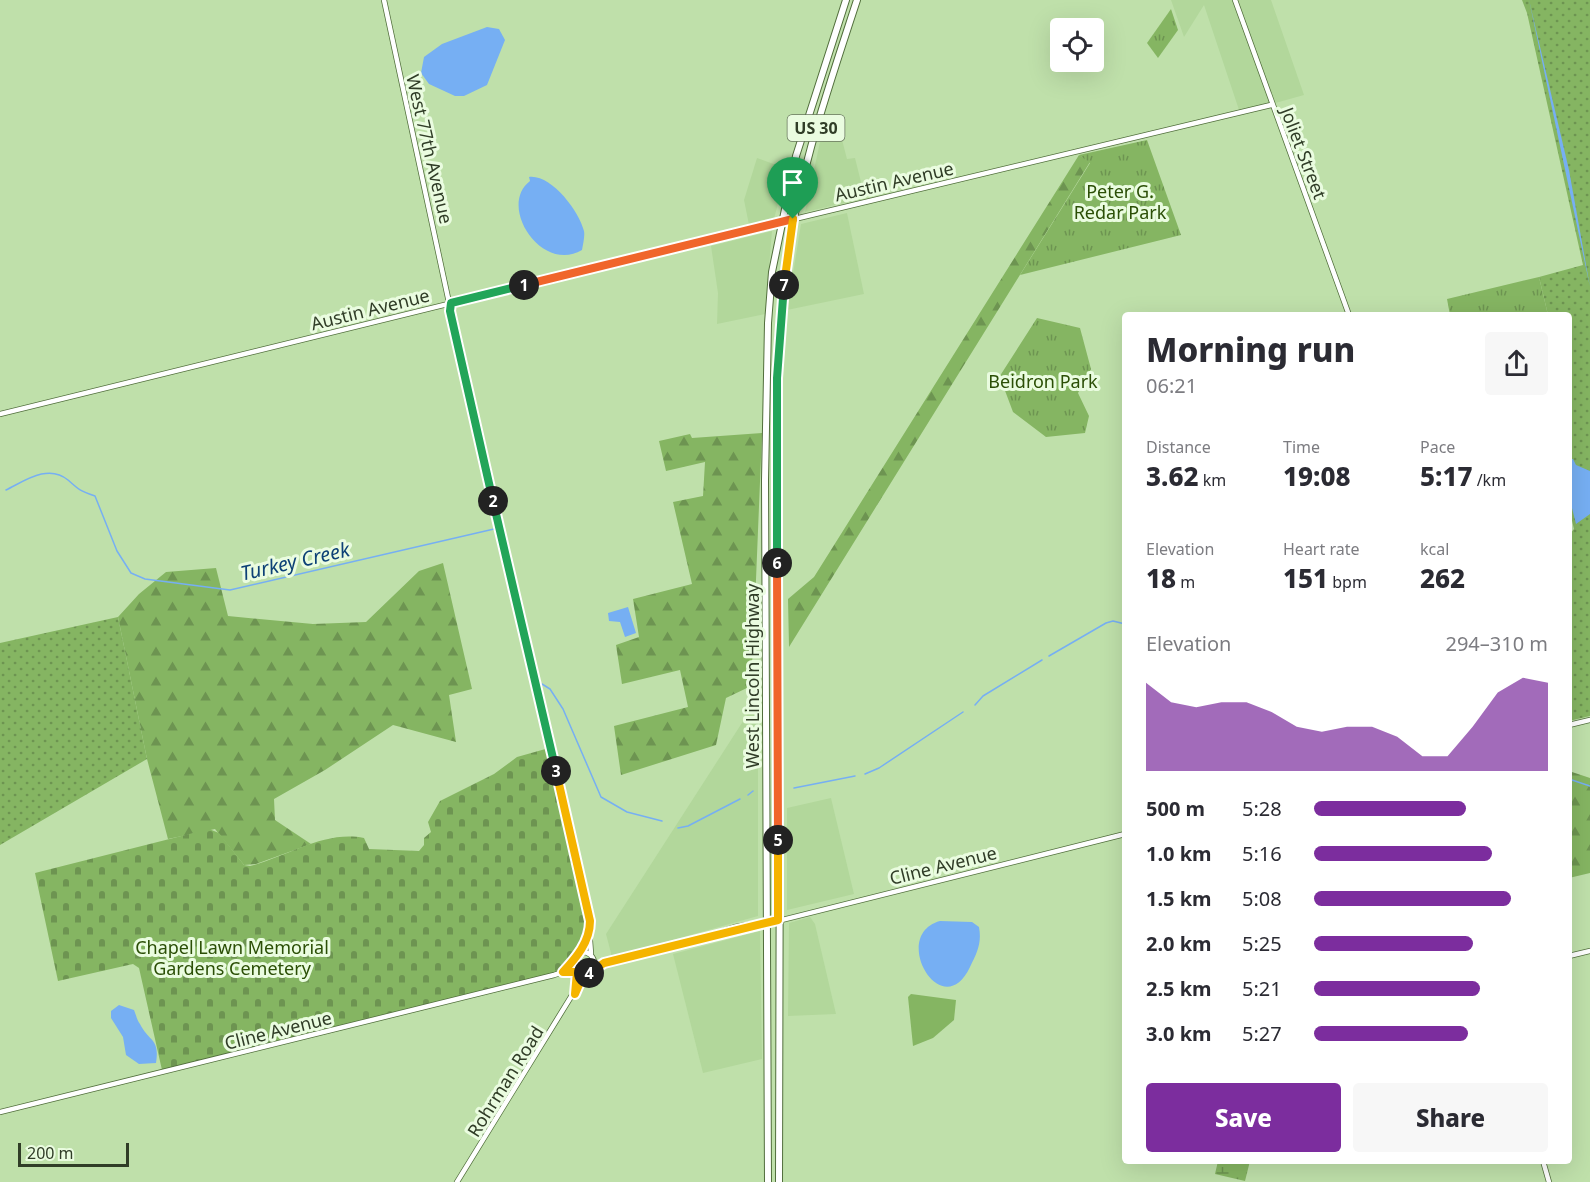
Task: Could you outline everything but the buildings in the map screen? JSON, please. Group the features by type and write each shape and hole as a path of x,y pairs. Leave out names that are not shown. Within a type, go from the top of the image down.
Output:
{"main road":[{"name":"West Lincoln Highway","path":"768,1182 766,385 772,272 801,139 846,0"},
{"name":"West Lincoln Highway","path":"779,1182 777,378 785,272 793,219 813,138 857,0"}],"street":[{"name":"West 77th Avenue","path":"384,0 451,303 450,311 474,419 588,913 592,955"},
{"name":"Joliet Street","path":"1235,0 1271,105 1348,312"},
{"name":"Austin Avenue","path":"0,414 793,219 1271,105"},
{"path":"1572,724 1590,720"},
{"name":"Cline Avenue","path":"593,969 604,963 746,924 778,920 1122,835"},
{"path":"563,972 572,963 574,956 581,951 589,934"},
{"path":"581,951 604,963"},
{"path":"1572,955 1590,951"},
{"path":"572,963 577,972 585,974 593,969 592,955"},
{"name":"Cline Avenue","path":"0,1112 563,972 577,972"},
{"name":"Rohrman Road","path":"575,994 577,972"},
{"name":"Rohrman Road","path":"457,1182 575,994 585,974"},
{"path":"1543,1164 1550,1182"}],"shaded area":[{"path":"1171,0 1271,0 1304,95 1240,113 1204,5 1184,37"},
{"path":"841,136 847,159 855,158 865,198 805,212 820,142"},
{"path":"757,158 787,169 774,219 749,225 744,200"},
{"path":"847,213 864,294 787,310 801,224"},
{"path":"772,231 765,314 717,324 718,293 711,246"},
{"path":"758,698 758,916 612,957 606,934"},
{"path":"831,798 854,894 787,910 787,808"},
{"path":"810,917 815,924 836,1014 788,1016 789,923"},
{"path":"760,931 762,1059 703,1073 673,954"}],"green space":[{"path":"1522,0 1590,0 1590,716 1572,720 1572,531 1574,529 1572,521 1572,312 1547,312 1539,277 1583,265 1527,13"},
{"path":"1171,9 1178,30 1158,58 1147,43"},
{"name":"Peter G. Redar Park","path":"1147,140 1181,235 1020,275 1090,163 1079,155"},
{"path":"1079,155 1090,162 789,647 788,599 814,577"},
{"path":"1539,277 1547,312 1449,312 1447,299"},
{"name":"Beidron Park","path":"1037,318 1080,328 1091,369 1078,393 1089,416 1085,433 1046,437 1013,412 1004,388 996,382"},
{"path":"762,433 753,653 749,687 726,698 716,745 621,775 614,726 688,707 680,670 622,684 616,645 639,637 633,599 692,584 673,502 703,496 705,462 666,471 659,441 690,434 692,438"},
{"path":"443,563 472,689 449,695 456,742 393,725 325,770 274,799 275,820 311,844 256,864 244,865 215,829 168,839 147,759 118,617 139,594 166,572 216,568 228,616 313,624 366,622 419,571"},
{"path":"118,617 147,759 0,845 0,643"},
{"name":"Chapel Lawn Memorial Gardens Cemetery","path":"549,748 587,929 583,942 575,954 554,973 162,1070 139,968 133,964 58,981 35,873 209,829 219,833 244,865 250,866 320,841 335,838 364,838 369,849 419,851 424,845 424,838 431,832 428,822 440,801 494,774 517,757"},
{"path":"1572,772 1590,778 1590,873 1572,877"},
{"path":"911,994 956,1000 954,1020 933,1038 913,1046 908,997"},
{"path":"1217,1164 1249,1164 1245,1181 1215,1174"}],"water":[{"path":"1529,0 1569,170 1590,287"},
{"path":"487,27 499,29 505,40 487,85 464,96 455,96 429,84 421,73 424,57 442,44"},
{"path":"529,177 546,181 555,187 570,204 584,231 582,250 567,255 552,253 539,245 529,234 521,220 519,206 521,192 530,181"},
{"path":"1572,459 1576,465 1590,471 1590,514 1576,524 1572,508"},
{"path":"628,607 636,633 625,637 620,622 609,621 608,613"},
{"path":"940,921 972,922 979,927 980,933 978,948 970,967 959,983 946,987 935,982 925,971 920,957 919,942 925,929"},
{"path":"119,1005 134,1010 143,1030 155,1044 156,1063 139,1064 126,1055 123,1037 111,1018 111,1011"}],"waterway":[{"name":"Turkey Creek","path":"6,490 36,476 52,473 60,475 80,490 95,496 117,551 131,573 145,579 230,590 494,529 498,534 531,679"},
{"name":"Turkey Creek","path":"1049,656 1106,623 1113,621 1122,623"},
{"name":"Turkey Creek","path":"975,705 983,696 1042,660"},
{"name":"Turkey Creek","path":"542,684 550,689 563,709 601,797 627,812 662,821"},
{"name":"Turkey Creek","path":"865,774 879,768 963,712"},
{"name":"Turkey Creek","path":"794,788 855,776"},
{"name":"Turkey Creek","path":"1572,780 1590,786"},
{"name":"Turkey Creek","path":"748,795 753,791"},
{"name":"Turkey Creek","path":"678,828 688,826 740,799"}],"route":[{"path":"793,219 785,272 777,378 778,920 604,963 585,974 575,994 577,972 563,972 572,963 574,956 581,951 589,934 590,921 503,534 474,419 450,311 451,303 793,219"}]}
